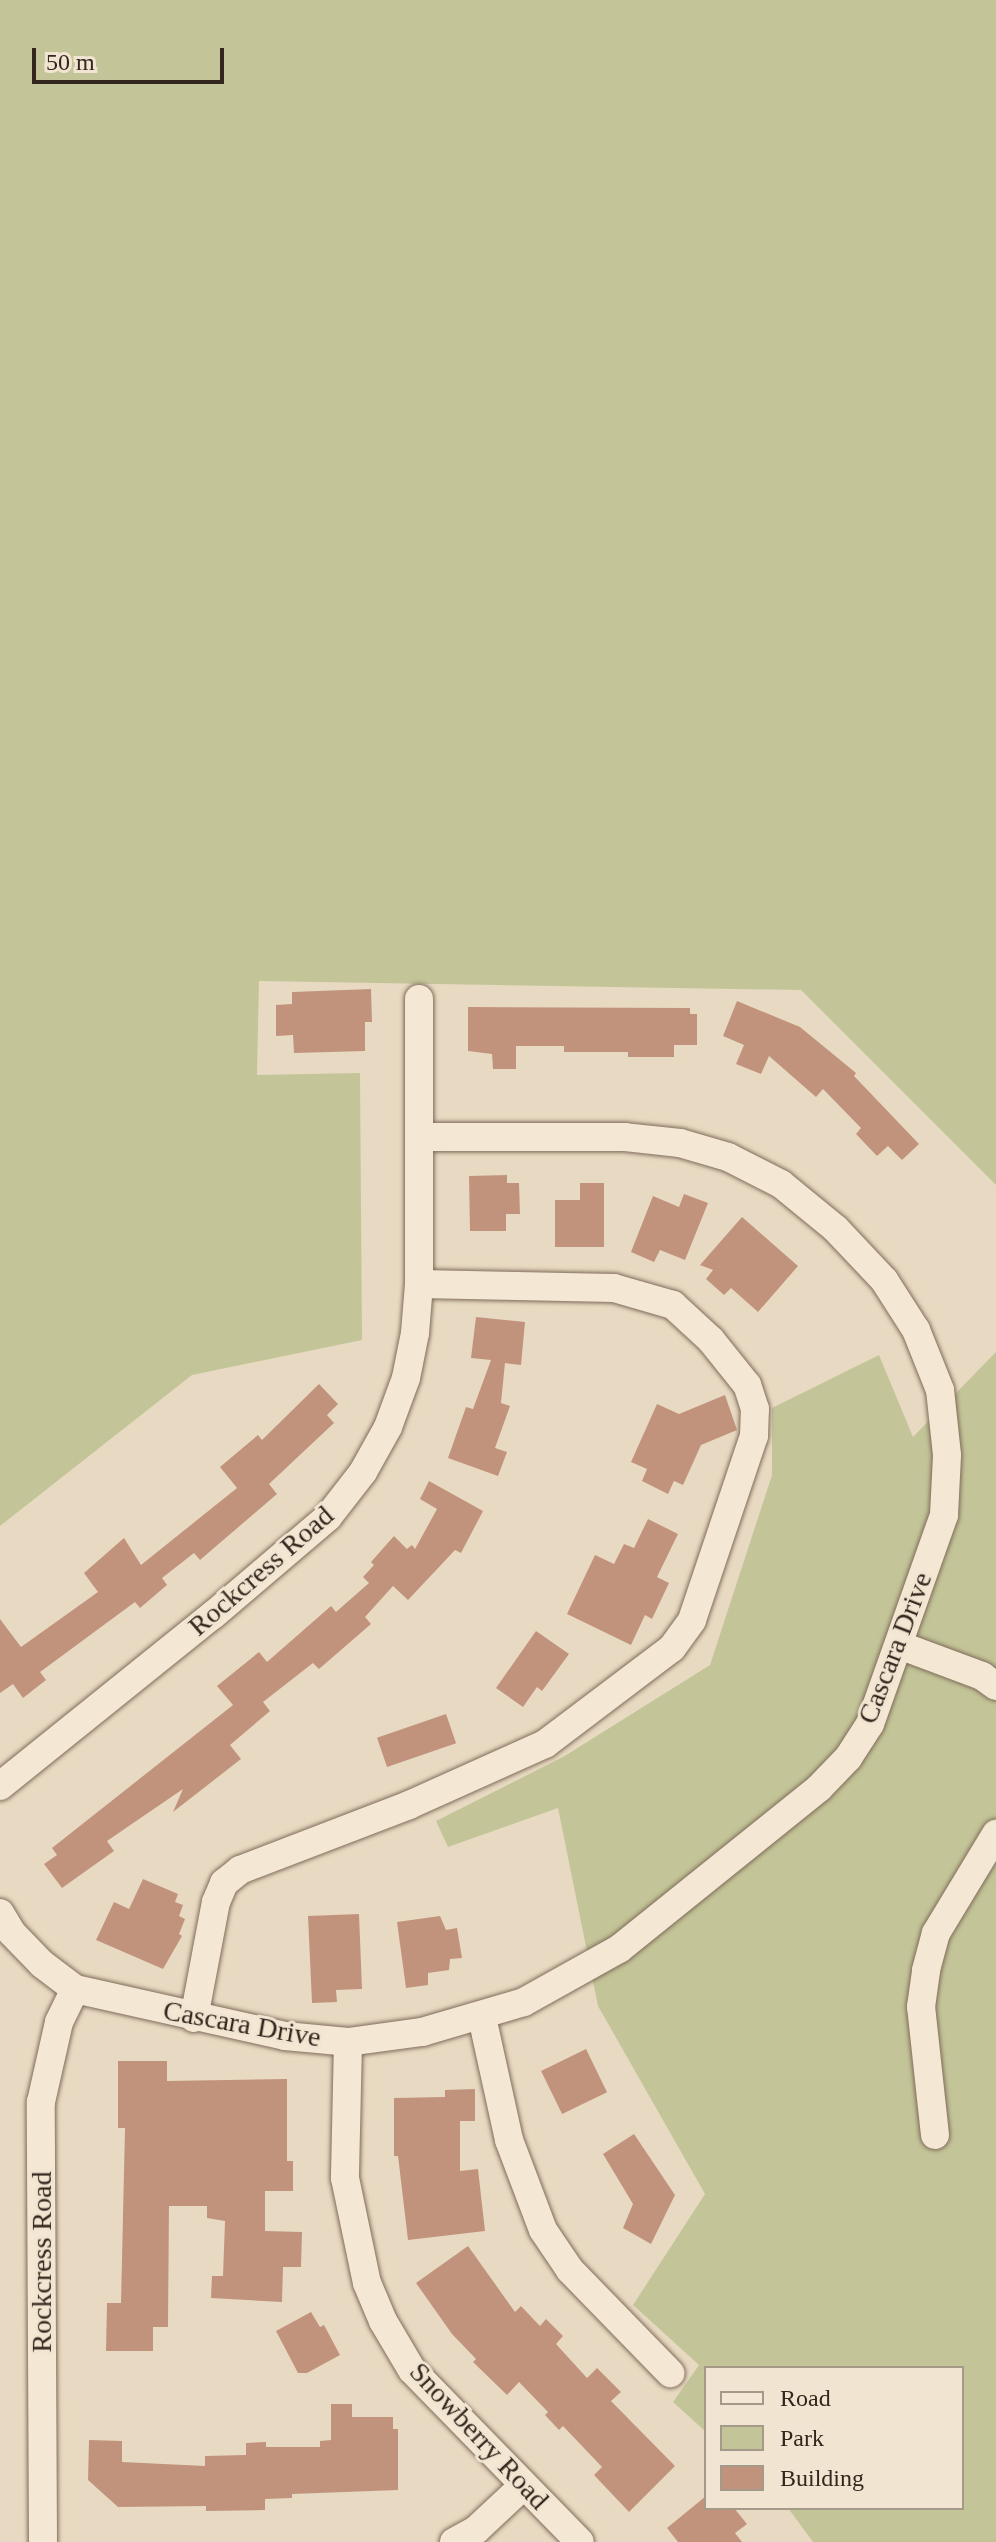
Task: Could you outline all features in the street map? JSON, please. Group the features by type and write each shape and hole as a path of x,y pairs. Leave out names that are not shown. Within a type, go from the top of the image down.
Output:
{"street":[{"name":"Rockcress Road","path":"0,1786 328,1517 363,1472 388,1427 406,1378 415,1333 419,1284 419,999"},
{"name":"Cascara Drive","path":"0,1913 12,1933 32,1954 75,1989 285,2036 348,2042 422,2032 482,2017 561,1984 619,1949 819,1788 848,1758 870,1724 944,1515 947,1455 940,1390 916,1330 884,1280 836,1229 781,1184 728,1157 680,1143 625,1137 420,1137"},
{"path":"194,2018 216,1902 224,1883 240,1870 409,1805 545,1744 672,1648 692,1620 754,1436 755,1409 747,1385 711,1340 673,1305 614,1288 419,1284"},
{"path":"899,1645 982,1676 996,1686"},
{"path":"935,2135 921,2007 926,1970 936,1933 996,1834"},
{"name":"Rockcress Road","path":"43,2542 41,2102 59,2022 75,1989"},
{"path":"482,2017 509,2140 543,2230 570,2270 670,2373"},
{"name":"Snowberry Road","path":"348,2042 345,2178 367,2283 383,2321 412,2370 580,2542"},
{"path":"454,2542 477,2529 524,2485"}],"green space":[{"path":"0,0 996,0 996,1185 801,990 259,981 257,1075 360,1073 362,1340 192,1375 0,1526"},
{"path":"996,1352 996,2542 813,2542 789,2510 964,2510 964,2366 704,2366 704,2430 673,2402 699,2365 633,2305 705,2194 598,2006 558,1808 448,1847 436,1821 563,1757 710,1665 772,1475 772,1408 879,1355 913,1437"}],"building":[{"path":"371,989 372,1022 365,1022 365,1051 294,1053 293,1035 276,1036 276,1005 292,1004 292,992"},
{"path":"737,1001 800,1027 856,1073 854,1076 919,1144 902,1160 888,1146 877,1156 856,1134 861,1128 823,1089 816,1097 769,1056 761,1074 736,1064 744,1045 723,1036"},
{"path":"468,1007 690,1008 690,1014 697,1014 697,1045 674,1045 674,1057 628,1057 628,1052 564,1052 564,1046 516,1046 516,1069 493,1069 492,1054 468,1051"},
{"path":"507,1175 507,1183 519,1183 520,1214 506,1214 506,1231 470,1231 469,1176"},
{"path":"580,1183 604,1183 604,1247 555,1247 555,1200 580,1200"},
{"path":"684,1194 708,1203 685,1260 660,1250 654,1262 631,1252 653,1196 679,1207"},
{"path":"742,1217 798,1266 758,1312 731,1288 724,1295 706,1279 713,1270 700,1265"},
{"path":"476,1317 525,1322 521,1365 505,1363 501,1403 510,1406 495,1448 507,1452 498,1476 448,1458 466,1407 473,1409 491,1360 471,1358"},
{"path":"319,1384 338,1404 327,1415 334,1423 269,1484 277,1494 200,1560 194,1553 162,1578 167,1585 140,1608 135,1602 40,1672 46,1680 23,1698 13,1684 0,1693 0,1619 21,1647 98,1592 84,1573 124,1538 141,1565 237,1488 220,1467 258,1435 262,1440"},
{"path":"725,1395 737,1430 701,1445 683,1485 674,1481 668,1494 642,1481 647,1469 631,1462 657,1404 679,1414"},
{"path":"429,1481 483,1511 461,1553 455,1550 408,1600 393,1586 365,1617 371,1624 319,1669 313,1663 263,1702 270,1711 230,1745 241,1759 173,1812 183,1789 107,1841 114,1851 62,1888 44,1864 57,1855 52,1848 233,1705 217,1686 259,1652 267,1662 331,1606 336,1612 369,1583 363,1577 374,1565 371,1562 394,1536 407,1549 412,1545 415,1549 437,1509 420,1499"},
{"path":"648,1519 678,1534 657,1577 669,1583 652,1619 645,1615 631,1645 567,1614 595,1555 614,1564 624,1544 634,1548"},
{"path":"536,1631 569,1654 542,1691 537,1687 523,1707 496,1688"},
{"path":"446,1714 456,1743 387,1767 377,1738"},
{"path":"143,1879 178,1894 175,1902 183,1905 179,1916 185,1919 179,1934 182,1936 163,1969 96,1940 114,1902 129,1909"},
{"path":"359,1914 362,1989 336,1990 337,2002 312,2003 308,1916"},
{"path":"440,1916 446,1930 457,1928 462,1958 450,1959 449,1970 428,1973 428,1985 406,1988 397,1922"},
{"path":"586,2049 607,2092 562,2114 541,2071"},
{"path":"118,2061 167,2061 167,2081 287,2079 287,2161 293,2161 293,2191 265,2191 265,2231 302,2232 301,2267 283,2267 282,2302 211,2298 212,2276 223,2276 225,2221 207,2218 207,2206 169,2206 168,2327 153,2327 153,2351 106,2351 107,2303 121,2303 125,2128 118,2128"},
{"path":"475,2089 475,2121 460,2121 460,2171 478,2169 485,2231 408,2240 398,2156 394,2156 394,2098 445,2097 445,2090"},
{"path":"634,2134 675,2195 651,2244 623,2228 633,2204 603,2154"},
{"path":"468,2246 515,2312 521,2306 540,2326 546,2319 563,2336 556,2344 587,2378 597,2368 621,2392 611,2401 675,2466 629,2512 594,2475 602,2467 563,2426 559,2430 545,2415 548,2412 519,2382 507,2395 473,2362 476,2359 452,2334 416,2283"},
{"path":"311,2312 320,2327 324,2325 340,2355 307,2373 298,2373 276,2331"},
{"path":"331,2404 352,2404 352,2417 393,2417 393,2429 398,2429 398,2490 292,2494 292,2498 265,2499 265,2510 206,2511 206,2506 118,2507 88,2480 89,2440 122,2441 122,2462 205,2466 205,2456 246,2455 246,2443 266,2442 266,2447 320,2447 320,2441 331,2440"},
{"path":"704,2498 704,2510 736,2510 747,2524 735,2533 742,2542 678,2542 667,2528"}]}
